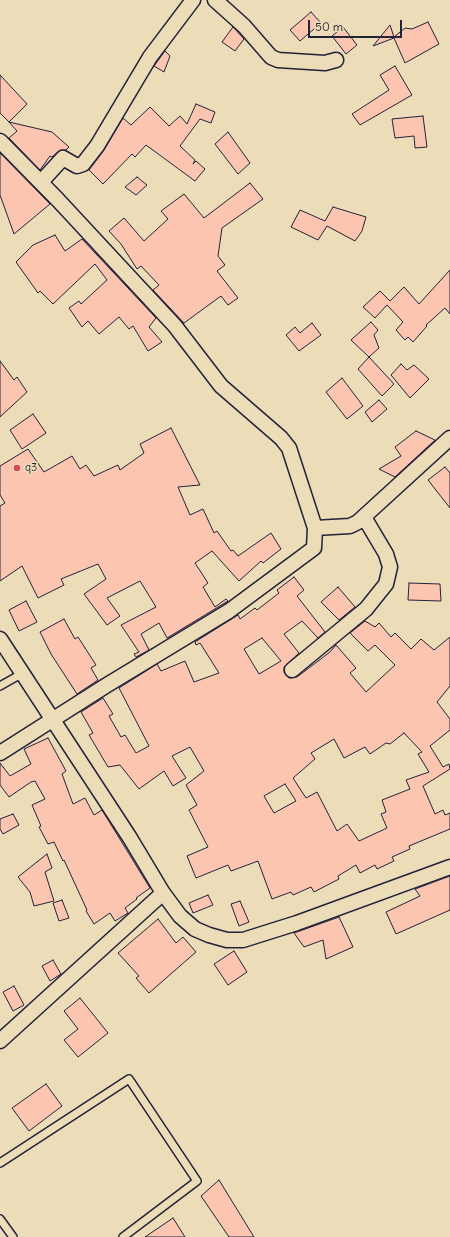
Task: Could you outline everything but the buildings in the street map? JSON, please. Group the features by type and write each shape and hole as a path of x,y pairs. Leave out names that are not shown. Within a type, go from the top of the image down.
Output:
{"street":[{"path":"41,182 63,158 77,166 83,164 97,146 150,57 193,0"},
{"path":"215,0 244,26 264,50 278,60 325,63 336,60"},
{"path":"0,141 41,182 174,326 221,386 285,443 315,528 314,548 229,611 0,753"},
{"path":"315,528 350,526 364,517 450,438"},
{"path":"292,670 366,609 386,584 390,567 386,554 364,517"},
{"path":"0,639 130,838 162,893 180,916 195,929 227,940 243,940 297,923 450,867"},
{"path":"0,1040 162,893"}],"lane":[{"path":"0,686 23,673"},
{"path":"0,1162 129,1079 197,1182 123,1237"},
{"path":"0,1219 13,1237"}],"place":[{"name":"q3","path":"17,468"}]}
